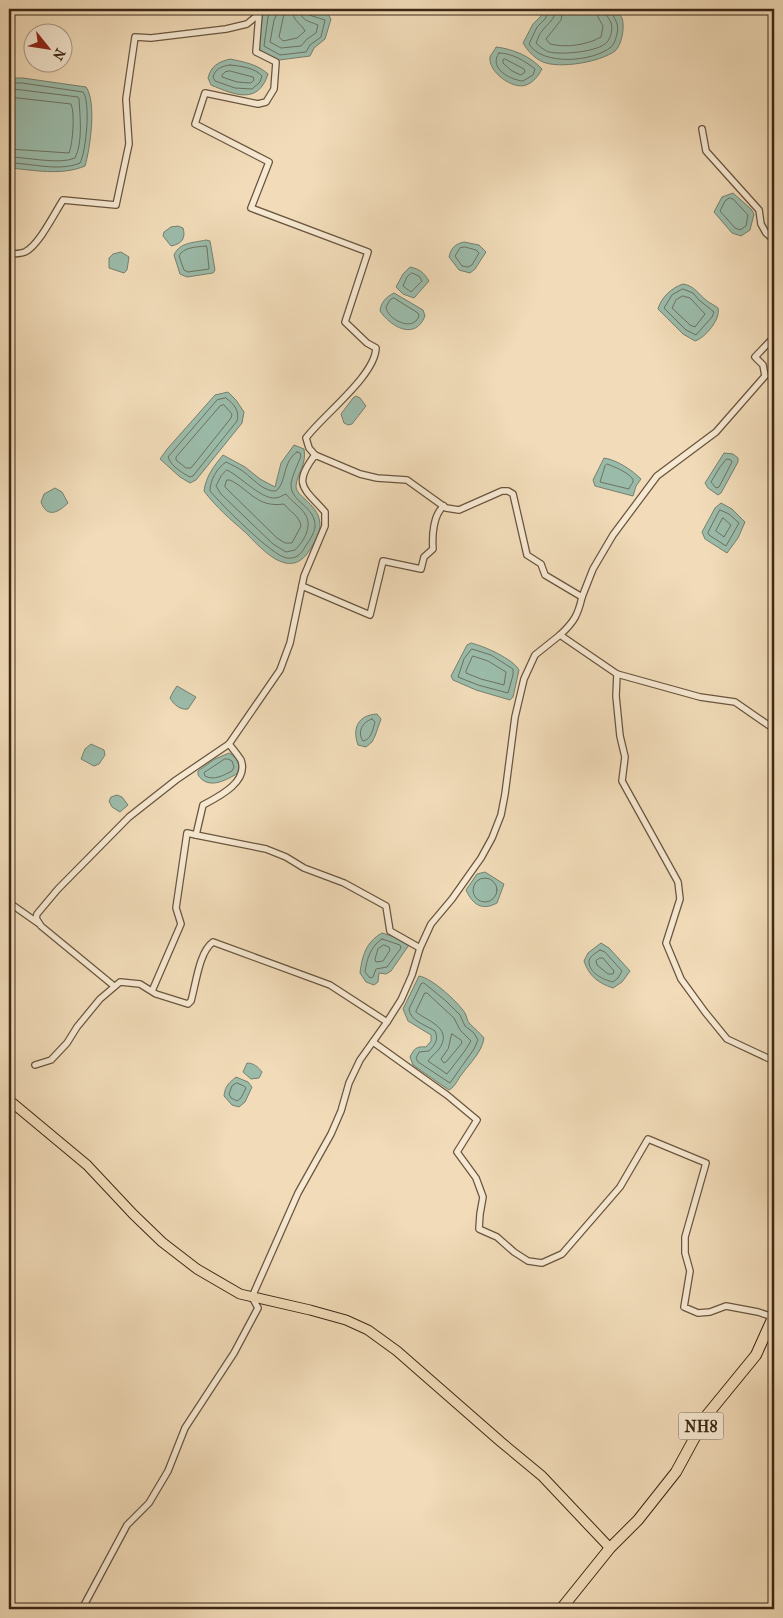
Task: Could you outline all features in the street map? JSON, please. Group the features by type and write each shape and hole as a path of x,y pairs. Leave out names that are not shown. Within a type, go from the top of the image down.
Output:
{"highway":[{"name":"NH8","path":"561,1609 610,1548 638,1520 676,1472 707,1415 756,1356 774,1316"}],"main road":[{"path":"9,1100 87,1165 162,1242 217,1282 252,1298 310,1310 346,1320 376,1335 542,1476 610,1548"}],"street":[{"path":"9,254 27,251 39,237 63,200 116,205 129,144 126,99 135,37 151,38 226,29 247,24 260,11"},
{"path":"260,11 256,52 276,62 274,89 266,102 258,104 206,93 195,124 268,162 251,208 368,252 345,322 367,343 376,348 376,356 361,378 306,438 309,448 315,455 360,474 377,478 407,480 444,506 453,510 459,510 502,491 508,491 513,494 527,555 541,564 545,575 582,597"},
{"path":"702,130 706,151 759,210 766,233 774,240"},
{"path":"82,1609 127,1526 149,1503 168,1471 185,1428 234,1353 258,1308 252,1298 298,1193 331,1134 341,1111 349,1083 360,1060 388,1022 401,1000 431,924 452,899 481,858 492,838 505,794 515,717 524,679 535,655 568,628 578,614 582,597 593,569 613,535 657,476 716,432 766,376 763,365 755,357 774,337"},
{"path":"41,926 36,918 37,914 58,889 130,817 176,780 229,744 280,670 290,643 304,576 325,526 325,512 303,490 304,469 315,455"},
{"path":"302,586 370,614 383,561 421,569 424,557 433,549 433,535 437,517 444,506"},
{"path":"560,635 617,674 700,697 735,702 774,729"},
{"path":"617,674 616,696 620,736 625,758 622,781 678,882 680,899 666,943 681,979 727,1039 774,1061"},
{"path":"196,836 203,805 226,792 240,776 242,765 240,758 229,744"},
{"path":"152,991 182,924 176,908 188,833 266,849 286,857 304,868 351,887 386,906 390,931 420,948"},
{"path":"9,899 11,904 114,986"},
{"path":"35,1065 51,1060 100,999 120,982 140,984 156,994 188,1004 191,1001 199,969 208,946 213,942 330,985 388,1022"},
{"path":"373,1042 448,1095 477,1120 458,1152 476,1178 483,1197 479,1230 498,1238 528,1261 542,1263 562,1254 620,1187 648,1139 706,1163 685,1237 685,1253 690,1271 684,1307 698,1313 710,1312 726,1306 774,1316"}],"water":[{"path":"269,9 306,9 328,14 331,19 325,39 314,48 310,56 279,60 262,52 258,47 263,13"},
{"path":"546,9 614,9 623,21 622,35 617,48 608,55 580,63 559,65 543,62 532,54 523,43 533,24"},
{"path":"496,47 509,49 521,54 532,60 542,69 536,78 526,85 515,85 508,82 497,74 490,63 490,57"},
{"path":"230,59 245,62 264,71 268,74 264,84 252,94 245,95 229,92 211,85 208,78 213,68 219,63"},
{"path":"9,78 23,78 86,87 92,114 89,149 85,166 57,172 9,168"},
{"path":"733,193 754,214 750,230 741,236 732,233 714,212 722,197"},
{"path":"178,226 183,228 183,238 178,244 171,246 163,236 164,232 171,227"},
{"path":"206,240 210,241 215,270 213,273 187,277 180,274 174,255 177,251 183,245"},
{"path":"464,242 479,245 486,252 475,269 470,273 459,270 449,257 454,247"},
{"path":"121,252 129,257 127,270 124,273 109,268 109,258 113,254"},
{"path":"410,267 421,272 429,281 414,298 403,294 396,287 403,274"},
{"path":"683,284 693,288 718,308 717,317 711,328 695,341 683,334 658,309 661,301 667,294"},
{"path":"394,293 423,310 425,316 421,324 409,330 403,329 385,317 380,311 381,305 384,300"},
{"path":"228,392 244,412 242,423 196,480 190,483 180,477 160,459 215,395"},
{"path":"356,396 366,406 352,424 348,425 344,423 341,414"},
{"path":"294,445 304,449 305,455 297,481 297,490 317,513 320,527 309,551 301,560 293,563 284,563 275,559 259,546 223,513 204,491 209,476 223,455 275,487 281,463"},
{"path":"724,453 733,454 738,458 738,462 721,493 718,495 708,488 705,483"},
{"path":"604,458 624,466 641,479 636,486 633,496 595,486 593,480"},
{"path":"55,488 62,492 68,503 57,511 46,511 41,502 44,494"},
{"path":"721,503 732,509 745,522 738,538 727,553 705,539 702,532 715,508"},
{"path":"471,643 505,657 519,670 513,697 510,700 476,690 453,680 451,676 467,645"},
{"path":"177,686 196,697 188,709 182,709 173,703 170,698"},
{"path":"377,714 381,719 372,742 366,747 358,745 356,728 358,724 365,717"},
{"path":"91,744 104,750 105,755 99,764 94,766 81,759 85,749"},
{"path":"229,753 238,761 238,773 217,783 202,780 198,775 198,771 215,759"},
{"path":"117,795 122,797 128,805 120,812 112,807 109,801 111,797"},
{"path":"485,872 504,884 497,903 482,906 475,903 466,890 477,874"},
{"path":"382,933 395,937 409,945 391,971 386,974 379,973 378,982 374,985 366,982 360,973 366,950 372,941"},
{"path":"601,943 609,948 630,971 622,982 613,988 595,978 584,961 588,953"},
{"path":"419,976 431,981 451,997 462,1008 469,1023 484,1038 478,1053 455,1085 449,1090 413,1065 410,1057 416,1049 426,1047 431,1041 431,1035 408,1021 403,1009"},
{"path":"247,1063 256,1066 262,1072 259,1078 251,1079 243,1072"},
{"path":"236,1077 248,1082 252,1087 245,1102 239,1107 232,1105 224,1096 228,1085"}],"waterway":[{"path":"9,10 30,9"}]}
